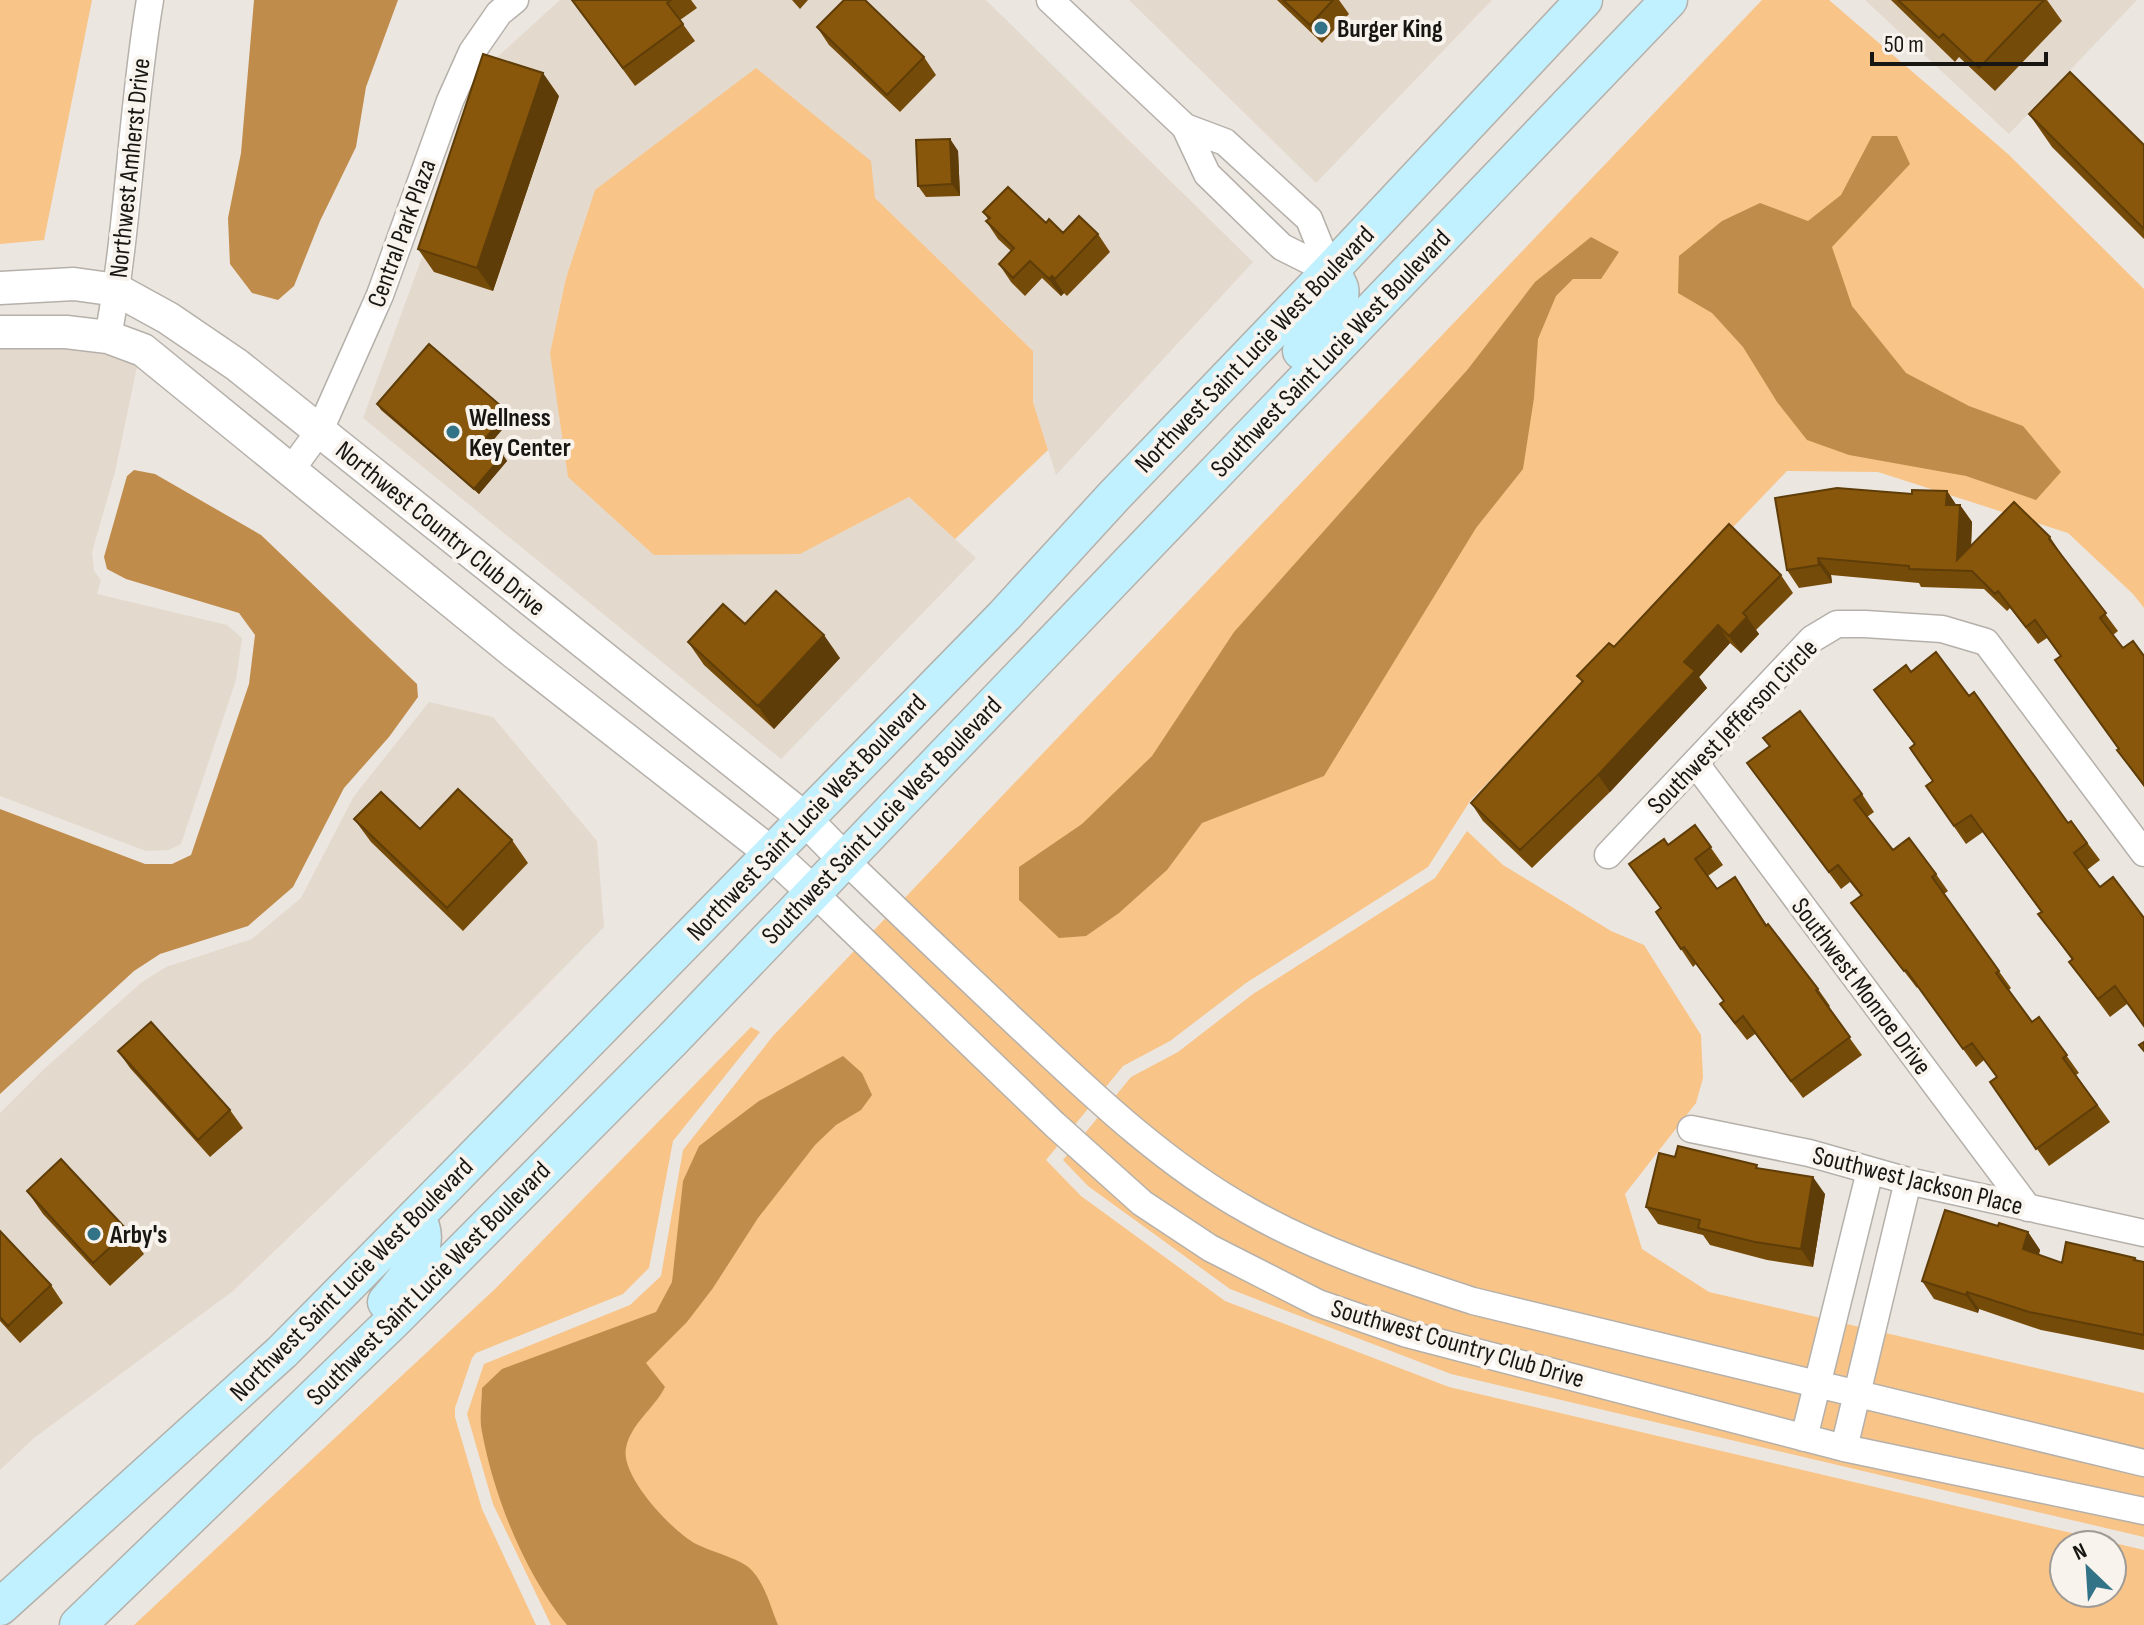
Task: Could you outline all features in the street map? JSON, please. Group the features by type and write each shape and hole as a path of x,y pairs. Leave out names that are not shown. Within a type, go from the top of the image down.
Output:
{"main road":[{"name":"Northwest Saint Lucie West Boulevard","path":"0,1607 282,1352 416,1217 1004,616 1584,0"},
{"name":"Southwest Saint Lucie West Boulevard","path":"78,1625 417,1297 672,1040 1669,0"},
{"path":"1210,478 1243,414 1329,321 1340,298 1339,287 1330,271"},
{"path":"213,1493 253,1434 381,1307 412,1271 422,1241 422,1229 416,1217"}],"street":[{"name":"Northwest Amherst Drive","path":"108,337 117,290 139,69 150,0"},
{"name":"Central Park Plaza","path":"291,470 320,430 380,295 450,101 472,52 499,13 515,0"},
{"path":"1050,0 1185,127 1207,174 1282,247 1330,271"},
{"path":"1185,127 1225,142 1309,219 1330,271"},
{"name":"Northwest Country Club Drive","path":"0,288 74,284 117,290 168,318 237,365 320,430 804,818 844,859"},
{"name":"Northwest Country Club Drive","path":"0,332 66,332 108,337 143,350 515,653 771,853 813,892"},
{"name":"Southwest Jefferson Circle","path":"1608,855 1812,639 1837,624 1942,629 1986,642 2144,853"},
{"name":"Southwest Monroe Drive","path":"1696,764 2028,1208"},
{"name":"Southwest Country Club Drive","path":"844,859 1091,1094 1171,1160 1247,1211 1310,1243 1473,1301 2144,1463"},
{"name":"Southwest Country Club Drive","path":"813,892 1054,1124 1142,1203 1210,1248 1318,1303 1407,1334 1804,1438 2144,1511"},
{"name":"Southwest Jackson Place","path":"1691,1129 1809,1153 1908,1181 2144,1233"},
{"path":"1804,1438 1870,1171"},
{"path":"1844,1448 1908,1181"}],"shaded area":[{"path":"0,0 92,0 44,240 0,244"},
{"path":"254,0 398,0 366,87 356,147 320,221 294,286 278,300 252,293 230,264 228,218 241,153"},
{"path":"560,0 986,0 1253,262 1056,475 1033,402 1033,351 875,198 595,190 566,278 550,353 800,554 909,497 976,558 781,759 363,418 495,59"},
{"path":"1129,0 1492,0 1316,183"},
{"path":"1762,0 1829,0 2008,154 2144,289 2144,608 2068,533 1878,472 1787,471 1470,801 1428,867 1246,983 1170,1041 1123,1066 1046,1160 1081,1196 1225,1301 1449,1387 2054,1529 2048,1529 2048,1609 2128,1609 2128,1546 2144,1550 2144,1625 551,1625 493,1504 467,1414 484,1364 630,1305 661,1276 683,1150 773,1036"},
{"path":"1865,0 2137,0 2009,134"},
{"path":"756,68 871,161 875,198 1033,351 1033,402 1048,450 955,539 909,497 800,554 654,555 568,477 550,353 566,278 595,190"},
{"path":"1872,136 1897,136 1910,164 1832,247 1852,306 1906,373 1969,406 2023,426 2061,472 2036,500 1966,476 1849,455 1807,440 1777,402 1743,347 1712,313 1678,293 1679,256 1722,221 1760,203 1808,221 1841,195"},
{"path":"1591,237 1619,252 1601,279 1573,279 1556,296 1538,339 1534,398 1523,469 1476,528 1324,776 1202,823 1167,870 1119,913 1086,936 1059,938 1019,900 1019,867 1082,824 1152,756 1234,632 1468,369 1535,282"},
{"path":"67,345 106,350 138,362 115,472 92,552 94,571 101,580 97,594 227,625 242,638 236,680 181,844 169,850 146,851 0,796 0,346"},
{"path":"134,470 155,474 261,535 417,684 418,697 389,737 344,788 293,887 248,926 160,954 134,971 0,1094 0,809 145,864 172,864 191,855 249,684 255,635 239,613 126,579 107,569 104,557 127,476"},
{"path":"429,702 493,717 597,841 604,927 466,1067 233,1291 34,1438 0,1470 0,1113 43,1070 142,982 166,967 252,939 301,898 354,796"},
{"path":"1467,831 1503,865 1611,931 1644,945 1701,1035 1703,1078 1696,1103 1625,1194 1642,1249 1709,1292 2144,1393 2144,1537 2128,1533 2128,1529 2110,1529 1451,1374 1230,1289 1088,1186 1063,1160 1131,1077 1178,1052 1253,994 1435,878"},
{"path":"751,1027 760,1032 673,1141 649,1268 623,1294 476,1353 472,1358 455,1408 455,1417 482,1509 536,1625 134,1625 495,1289"},
{"path":"843,1056 862,1073 872,1095 861,1110 836,1125 815,1145 758,1218 687,1322 646,1363 665,1387 633,1431 626,1448 631,1473 650,1502 696,1544 742,1563 753,1571 766,1593 778,1625 567,1625 525,1559 503,1508 482,1432 482,1388 502,1369 656,1312 672,1282 683,1181 699,1146 759,1101"}],"building":[{"path":"572,0 671,0 667,3 683,24 623,68"},
{"path":"844,0 865,0 924,57 887,95 817,27"},
{"path":"1283,0 1333,0 1310,25"},
{"path":"1898,0 2044,0 1979,68 1943,34 1939,38"},
{"path":"483,54 543,73 477,268 418,249"},
{"path":"2070,72 2144,145 2144,229 2029,114"},
{"path":"950,139 952,184 918,186 916,140"},
{"path":"1008,187 1046,223 1049,219 1063,233 1079,216 1098,234 1055,279 1052,276 1049,279 1030,261 1013,278 999,264 1014,248 986,221 990,218 983,212"},
{"name":"Wellness Key Center","path":"429,344 508,412 485,439 503,455 474,489 377,404"},
{"path":"1837,488 1912,494 1912,490 1947,491 1946,505 1960,505 1957,560 2014,502 2050,537 2106,613 2100,618 2123,648 2133,641 2144,656 2144,785 2055,660 2061,656 2035,620 2026,627 1998,591 1995,594 1972,571 1909,569 1909,566 1818,558 1819,565 1787,570 1775,498"},
{"path":"1729,524 1781,575 1743,613 1747,617 1729,636 1718,625 1684,662 1695,671 1598,775 1520,850 1471,803 1583,681 1577,676 1609,643 1614,647"},
{"path":"776,591 824,635 758,706 688,642 723,604 745,624"},
{"path":"1936,652 1969,696 1974,692 2068,823 2071,821 2087,843 2074,853 2100,887 2113,877 2144,918 2144,1026 2115,986 2098,999 2069,962 2073,959 2038,914 2042,912 1971,815 1954,826 1926,786 1933,781 1910,748 1915,744 1874,690 1906,665 1911,672"},
{"path":"1800,711 1862,794 1854,800 1893,850 1909,838 1936,874 1932,877 1999,971 1996,973 2032,1022 2039,1017 2067,1055 2063,1058 2097,1105 2036,1149 1990,1082 1997,1077 1972,1043 1963,1049 1906,970 1851,903 1862,895 1838,865 1829,872 1747,763 1770,746 1763,738"},
{"path":"458,789 512,840 447,908 354,819 381,792 420,829"},
{"path":"1695,825 1711,847 1695,859 1717,889 1735,877 1766,926 1768,924 1818,989 1850,1037 1791,1081 1743,1016 1735,1023 1720,1004 1724,1001 1684,947 1681,949 1656,912 1661,908 1629,864 1664,839 1668,845"},
{"path":"151,1022 230,1110 198,1140 118,1051"},
{"path":"1678,1146 1757,1165 1756,1168 1813,1177 1801,1249 1698,1228 1700,1220 1646,1207 1659,1153 1675,1157"},
{"name":"Arby's","path":"61,1159 128,1231 93,1263 27,1191"},
{"path":"1945,1210 2028,1232 2023,1249 2062,1263 2066,1242 2144,1262 2144,1335 2029,1312 1922,1281"},
{"path":"0,1231 51,1285 8,1326 0,1317"}],"place":[{"name":"Burger King","path":"1321,28"},
{"name":"Wellness Key Center","path":"453,432"},
{"name":"Arby's","path":"94,1234"}]}
